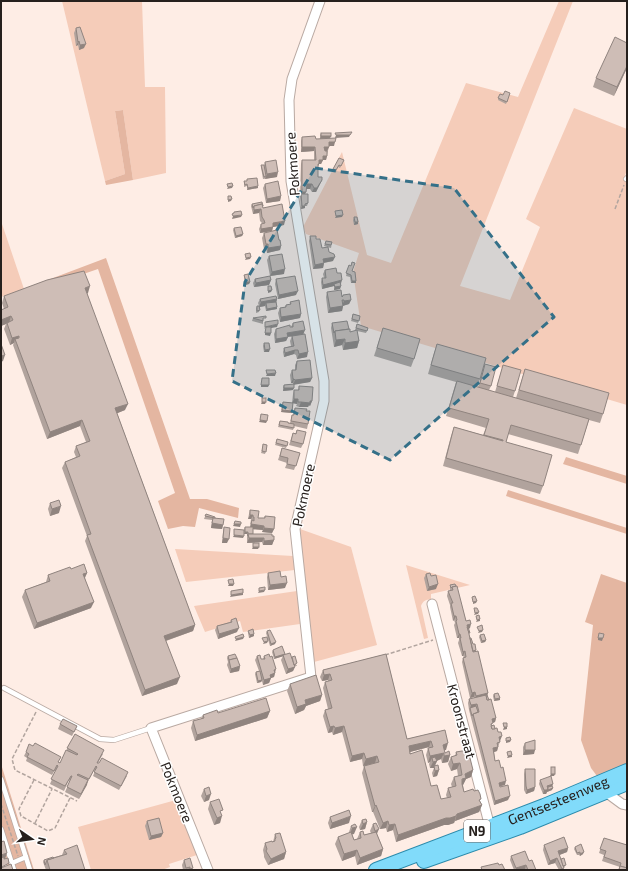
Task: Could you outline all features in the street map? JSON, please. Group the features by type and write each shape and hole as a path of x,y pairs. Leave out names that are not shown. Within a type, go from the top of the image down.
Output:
{"main road":[{"name":"Gentsesteenweg","path":"491,832 544,806 627,771"},
{"name":"Gentsesteenweg","path":"376,870 422,857 607,792 627,783"},
{"name":"Gentsesteenweg","path":"395,870 422,857"}],"street":[{"name":"Pokmoere","path":"208,870 151,728 311,677 295,529 324,401 324,381 291,181 289,100 292,79 320,1"},
{"name":"Kroonstraat","path":"432,604 491,832"},
{"path":"595,784 622,804 627,805"}],"lane":[{"path":"4,688 100,739 114,740 151,728"},
{"path":"1,780 30,870"},
{"path":"1,829 14,870"},
{"path":"12,863 26,857"}],"path":[{"path":"615,210 627,178"},
{"path":"380,656 441,638"},
{"path":"39,707 12,759 15,770 77,801"},
{"path":"34,780 19,809 21,816 48,831 55,828 70,798"},
{"path":"35,823 52,789"},
{"path":"1,804 19,860"}],"highlighted area":[{"path":"315,168 454,188 554,317 390,460 232,381 245,282"}],"shaded area":[{"path":"62,1 142,1 145,87 165,87 166,173 133,180 123,110 115,111 125,174 105,181"},
{"path":"559,1 573,1 460,286 510,300 540,227 526,219 574,108 627,129 627,170 624,178 627,179 627,405 361,326 353,272 359,253 306,234 303,227 342,152 367,255 391,263 466,83 518,97"},
{"path":"123,110 133,180 106,185 105,181 125,174 115,111"},
{"path":"1,221 24,289 1,297"},
{"path":"106,258 190,499 207,499 239,508 238,518 199,508 195,527 183,526 168,529 158,501 175,493 98,269 25,294 24,289"},
{"path":"566,457 627,476 627,484 563,464"},
{"path":"508,490 627,528 627,534 506,496"},
{"path":"300,529 351,547 377,645 314,662 311,655"},
{"path":"175,549 293,556 295,570 186,582"},
{"path":"406,565 470,585 431,594 431,599 426,600 423,603 421,606 428,638 424,639"},
{"path":"601,574 627,583 627,763 597,776 591,768 581,740 593,625 585,622"},
{"path":"297,591 300,624 243,632 240,621 205,632 194,606"},
{"path":"1,764 34,870 9,870 1,844"},
{"path":"176,800 200,854 169,864 170,867 162,870 91,870 78,827"}],"building":[{"path":"80,27 86,44 80,45 79,41 78,42 76,28"},
{"path":"615,37 627,43 627,66 617,87 596,78"},
{"path":"505,91 510,93 507,102 498,98 500,94 503,95"},
{"path":"352,132 350,135 336,135 335,133"},
{"path":"321,133 331,133 331,136 321,136"},
{"path":"315,136 316,139 336,138 335,142 329,142 329,147 324,147 325,151 327,151 327,156 323,156 323,160 319,160 318,177 322,177 322,180 317,188 314,188 312,184 307,184 306,192 302,192 302,160 316,160 315,147 302,147 302,137"},
{"path":"339,158 344,160 341,166 339,165 336,170 333,169"},
{"path":"276,160 278,172 267,174 265,162"},
{"path":"261,165 264,165 266,176 264,177"},
{"path":"257,178 258,186 248,188 247,184 245,185 244,181 247,181 247,179"},
{"path":"278,181 281,196 267,199 265,184"},
{"path":"232,183 233,186 228,187 227,184"},
{"path":"301,194 308,194 308,203 305,204 305,206 302,206"},
{"path":"228,196 231,196 232,199 228,200"},
{"path":"262,202 263,206 262,204 254,206 253,208 252,204"},
{"path":"262,204 263,208 282,204 285,221 273,223 273,227 261,229 261,224 265,223 262,217 261,209 254,210 254,206"},
{"path":"342,210 343,215 336,216 335,211"},
{"path":"241,211 242,215 233,216 232,214 234,212"},
{"path":"354,217 357,217 358,222 355,222"},
{"path":"241,227 243,234 236,236 234,228"},
{"path":"277,230 281,246 268,248 264,233"},
{"path":"310,236 316,236 316,239 320,239 322,248 328,247 329,252 334,254 335,257 323,259 324,263 315,265"},
{"path":"326,241 332,242 331,245 325,244"},
{"path":"250,253 251,257 246,258 245,254"},
{"path":"282,254 285,269 272,272 269,256"},
{"path":"352,262 355,263 352,271 355,272 356,281 352,281 351,275 346,273"},
{"path":"336,268 337,273 341,273 342,280 323,285 322,278 326,278 325,270"},
{"path":"84,271 90,286 85,288 128,404 115,408 195,625 164,636 180,677 145,690 87,535 91,534 65,462 80,456 76,446 90,441 82,420 50,432 15,339 19,338 19,336 12,338 7,323 13,320 11,316 1,320 1,310 8,307 4,296 47,280"},
{"path":"248,274 250,282 246,282 244,275"},
{"path":"270,276 271,280 256,283 255,279"},
{"path":"295,276 298,291 279,295 276,279"},
{"path":"340,282 341,286 335,287 334,284"},
{"path":"268,286 271,286 272,290 268,291"},
{"path":"341,290 342,297 343,295 350,294 351,300 342,300 343,306 330,308 327,292"},
{"path":"276,296 277,299 261,302 260,299"},
{"path":"299,300 301,314 281,317 280,308 291,304 290,302"},
{"path":"276,302 277,307 267,309 266,303"},
{"path":"257,306 259,306 260,310 257,311"},
{"path":"353,314 360,316 359,321 352,319"},
{"path":"266,316 266,318 263,318 263,321 253,318"},
{"path":"278,320 278,324 265,327 265,322"},
{"path":"303,321 305,330 287,333 288,337 276,339 276,329 290,325 290,327 293,327 293,323"},
{"path":"347,321 349,329 335,331 334,333 332,323"},
{"path":"357,324 368,328 367,331 356,328"},
{"path":"266,327 271,327 271,333 265,333"},
{"path":"383,328 420,339 414,359 377,348"},
{"path":"350,329 350,332 357,330 359,341 345,343 345,339 336,340 335,331"},
{"path":"305,334 308,352 299,354 298,350 295,350 285,353 284,348 294,346 292,336"},
{"path":"264,343 269,343 270,349 265,350"},
{"path":"1,344 5,355 1,356"},
{"path":"437,344 486,358 480,379 431,365"},
{"path":"310,360 312,378 293,379 292,370 296,370 297,361"},
{"path":"485,364 496,367 491,386 480,383"},
{"path":"503,365 521,370 515,391 497,386"},
{"path":"525,369 609,393 603,414 519,390"},
{"path":"266,370 275,370 276,373 267,374"},
{"path":"262,378 269,378 269,385 261,385"},
{"path":"457,381 589,419 581,445 511,425 506,442 552,455 543,486 446,458 454,427 503,441 484,435 489,419 449,408"},
{"path":"294,384 294,388 284,388 284,385"},
{"path":"299,386 313,387 312,401 310,401 310,403 298,402 298,399 294,399 294,390 299,390"},
{"path":"262,398 266,398 266,402 262,402"},
{"path":"283,402 293,403 292,411 282,410"},
{"path":"295,408 307,409 306,411 310,411 308,424 291,421"},
{"path":"261,414 268,415 267,421 260,420"},
{"path":"280,421 294,424 294,428 279,425"},
{"path":"297,430 306,432 303,444 291,441 293,433 296,434"},
{"path":"277,439 288,442 287,446 276,443"},
{"path":"263,444 267,445 266,452 262,451"},
{"path":"282,448 300,453 296,466 287,464 288,458 280,456"},
{"path":"59,500 61,506 52,509 50,503"},
{"path":"250,510 259,511 258,518 265,518 265,516 275,517 274,529 251,524 252,520 254,521 254,517 253,515 250,515"},
{"path":"206,514 215,517 215,518 205,516"},
{"path":"213,518 224,519 223,525 212,523"},
{"path":"235,521 241,522 241,524 234,524"},
{"path":"224,527 230,528 229,539 223,538"},
{"path":"245,527 253,527 253,534 248,534 248,532 245,532"},
{"path":"234,529 244,530 244,536 234,535"},
{"path":"248,534 272,534 272,536 274,536 274,540 264,541 264,538 249,538"},
{"path":"253,543 259,543 259,547 253,547"},
{"path":"84,564 87,573 83,574 94,602 37,623 25,590 50,581 48,575 70,567 71,569"},
{"path":"280,571 281,577 286,576 287,583 270,585 268,573"},
{"path":"430,573 431,576 436,575 438,584 429,587 426,574"},
{"path":"233,579 234,584 229,584 228,580"},
{"path":"455,584 456,586 451,588 450,585"},
{"path":"457,586 466,621 470,620 471,624 467,625 473,652 478,651 488,693 476,696 475,692 472,693 463,658 466,657 465,651 463,652 457,620 456,616 454,616 451,603 453,603 448,591 453,590 452,587"},
{"path":"265,587 265,590 259,591 259,588"},
{"path":"243,589 243,593 231,595 231,591"},
{"path":"475,596 477,601 473,602 472,597"},
{"path":"474,608 477,608 479,612 475,613"},
{"path":"479,615 480,619 477,620 476,616"},
{"path":"236,618 239,628 219,634 217,626 232,622 231,620"},
{"path":"482,625 483,630 479,631 477,627"},
{"path":"253,629 254,634 250,635 248,631"},
{"path":"270,630 276,642 271,644 267,631"},
{"path":"599,633 604,634 603,638 598,638"},
{"path":"243,634 244,637 236,639 235,637"},
{"path":"484,634 486,640 482,641 480,635"},
{"path":"267,637 268,641 264,642 262,638"},
{"path":"470,638 473,644 475,644 476,650 473,651"},
{"path":"282,646 285,654 275,657 273,650"},
{"path":"290,653 295,667 288,669 283,655"},
{"path":"235,654 237,658 229,660 228,656"},
{"path":"269,654 270,657 272,656 276,669 274,670 275,673 270,675 271,678 264,680 257,656 260,655 261,659 265,659 264,656"},
{"path":"386,654 407,739 445,730 448,743 443,745 445,753 449,751 450,755 444,756 444,753 430,756 428,748 433,747 431,741 409,746 410,754 422,750 431,786 437,785 441,799 451,797 448,788 456,786 454,777 462,775 460,763 453,764 451,757 457,755 456,752 468,750 473,770 465,774 466,778 462,779 464,792 473,789 474,791 478,790 481,799 479,800 482,805 457,814 456,816 446,818 398,835 395,824 389,825 388,821 383,823 376,805 375,806 364,766 379,762 377,756 366,759 364,753 352,756 344,726 335,728 334,726 330,727 325,710 332,708 325,682 332,680 330,674 324,675 323,670"},
{"path":"295,656 297,663 294,665 292,657"},
{"path":"237,658 240,666 231,669 229,660"},
{"path":"260,671 262,680 258,681 256,672"},
{"path":"316,675 322,695 305,700 306,704 297,707 290,684"},
{"path":"498,693 500,698 495,699 494,694"},
{"path":"486,695 487,700 491,699 496,718 492,719 492,729 497,728 498,732 501,732 502,736 499,737 500,742 497,743 498,747 493,748 495,761 499,760 501,768 503,767 506,781 499,783 500,787 508,785 510,796 495,801 473,714 479,712 477,704 471,705 469,699"},
{"path":"266,698 270,711 197,735 193,721 204,718 203,715 217,710 218,713"},
{"path":"476,706 478,712 472,716 470,708"},
{"path":"63,719 77,726 74,732 60,724"},
{"path":"503,723 507,723 507,727 504,727"},
{"path":"494,725 495,729 492,729 491,726"},
{"path":"75,734 104,750 97,763 99,763 102,758 128,772 121,786 94,772 97,767 96,766 89,779 78,774 77,775 88,780 81,794 67,787 72,776 65,786 51,779 58,766 57,765 54,771 27,757 29,754 26,752 29,744 33,746 35,743 61,757 58,762 60,763 66,750 77,755 78,754 67,748"},
{"path":"510,737 511,740 506,741 506,738"},
{"path":"535,740 535,750 525,750 525,743"},
{"path":"511,751 512,755 508,756 507,752"},
{"path":"435,757 437,761 433,762 432,758"},
{"path":"438,765 439,770 435,771 434,766"},
{"path":"551,767 555,767 555,774 551,774"},
{"path":"525,769 535,769 535,787 527,790 526,786"},
{"path":"551,776 553,784 547,786 547,790 544,790 540,780"},
{"path":"552,786 553,788 548,790 548,787"},
{"path":"209,787 211,794 206,796 204,789"},
{"path":"219,799 223,810 220,811 222,816 217,818 210,802"},
{"path":"349,810 351,816 332,823 330,817"},
{"path":"159,818 163,833 151,836 147,821"},
{"path":"366,819 367,822 363,824 362,820"},
{"path":"376,823 379,829 375,831 373,824"},
{"path":"355,824 357,827 352,828 351,826"},
{"path":"363,831 364,835 376,832 383,849 360,858 357,850 344,854 338,837 351,832 354,840 361,838 360,832"},
{"path":"280,833 286,852 271,859 266,851 267,849 265,843 275,841 275,834"},
{"path":"564,837 568,848 558,851 564,868 562,869 557,858 550,861 544,845"},
{"path":"604,838 627,845 627,868 620,866 621,863 604,857 606,851 600,849"},
{"path":"4,841 7,853 1,855 1,842"},
{"path":"581,844 584,852 580,854 580,852 577,853 575,847"},
{"path":"77,845 85,870 50,870 47,860 67,854 64,850"},
{"path":"525,851 529,861 532,860 536,870 528,870 526,865 516,868 511,856"},
{"path":"4,857 4,859 8,858 9,863 2,867 1,858"},
{"path":"54,858 47,860 45,865 44,860"},
{"path":"190,858 193,868 190,869 190,867 186,868 184,860"},
{"path":"564,858 566,865 563,866 561,859"},
{"path":"498,863 499,865 502,864 505,870 482,870 481,867"},
{"path":"11,864 13,870 1,870 1,868"},
{"path":"620,866 627,868 627,870 619,870"}]}
